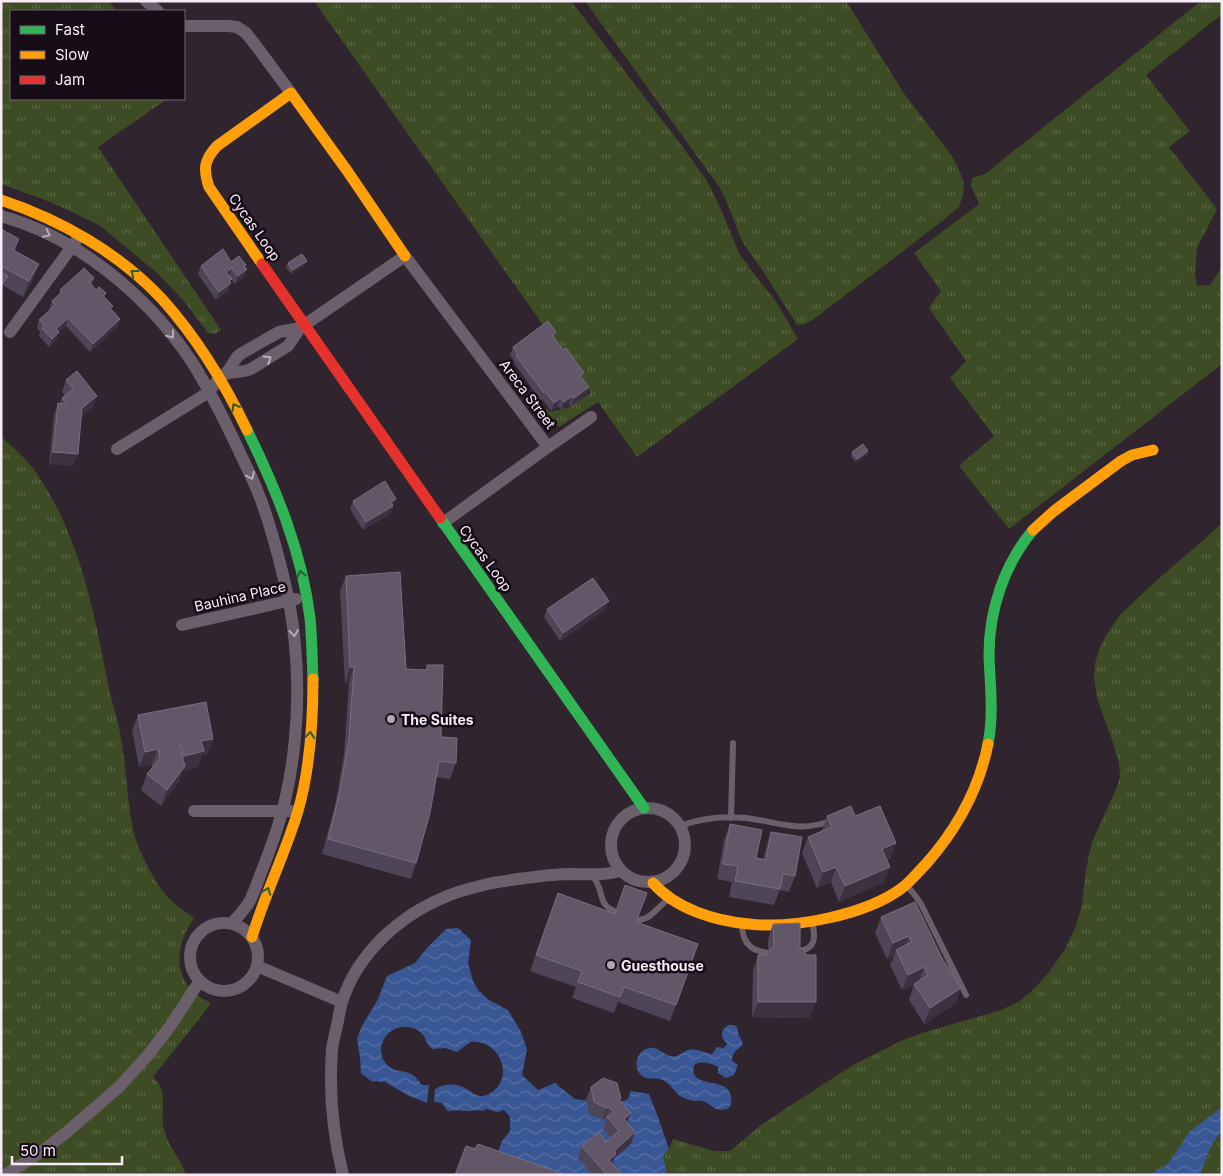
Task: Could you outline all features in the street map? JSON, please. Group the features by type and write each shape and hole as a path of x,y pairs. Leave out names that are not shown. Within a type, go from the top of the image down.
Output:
{"street":[{"path":"146,1 157,10"},
{"path":"185,26 228,26 246,33 291,93"},
{"name":"Cycas Loop","path":"291,93 210,153 204,170 208,187 303,326 595,736 644,808"},
{"name":"Areca Street","path":"291,93 405,256 548,447 443,523"},
{"path":"1,200 52,220 80,235 137,276 160,298 222,376 274,489 291,538 306,596 311,639 313,696 306,770 298,811 268,888 252,937"},
{"path":"1,216 37,229 72,246 89,257 128,288 168,330 187,356 226,424 257,490 271,530 289,600 296,647 296,704 292,763 283,811 274,840 252,896 240,915 232,923"},
{"path":"10,332 80,235"},
{"path":"222,376 230,372 251,369 288,346 303,326 405,256"},
{"path":"117,449 209,392 242,353 279,332 303,326"},
{"path":"548,447 591,417"},
{"path":"653,883 669,899 715,917 755,925 775,925 829,917 866,907 906,885 933,857 948,837 964,810 978,780 989,735 992,711 990,637 993,616 1001,587 1018,549 1044,518 1130,456 1153,450"},
{"name":"Bauhina Place","path":"182,625 306,596"},
{"path":"654,808 672,816 680,826 684,833 686,844 685,855 673,874 664,880 653,883 640,882 629,878 613,861 611,838 615,827 632,811 654,808"},
{"path":"194,811 298,811"},
{"path":"343,1175 339,1157 332,1093 332,1048 342,1002 351,979 378,942 399,923 415,912 431,903 464,890 524,878 569,874 610,874 620,870"},
{"path":"221,922 232,923 240,926 252,937 257,946 259,956 252,977 243,985 233,990 221,991 209,988 199,982 189,962 193,940 200,931 210,925 221,922"},
{"path":"257,966 342,1002"},
{"path":"6,1175 48,1147 119,1086 149,1054 171,1025 199,982"}],"lane":[{"path":"731,818 733,743"},
{"path":"680,826 700,820 747,818 783,826 810,827 837,819"},
{"path":"593,875 600,890 602,900 608,908 614,911"},
{"path":"906,885 920,904 966,994"},
{"path":"638,920 651,915 669,899"},
{"path":"742,923 743,938 746,944 752,948 768,953 794,953 805,951 813,943 812,920"}],"green space":[{"path":"1,1 109,1 115,10 10,10 10,100 166,100 98,147 221,330 215,334 208,333 183,300 157,273 99,225 45,200 1,184"},
{"path":"314,1 571,1 707,181 739,253 775,300 798,339 637,457 598,402 559,427 541,422 540,418 547,408 550,412 567,408 591,393"},
{"path":"585,1 846,1 905,95 952,156 964,184 959,207 814,319 805,324 797,325 741,239 720,188"},
{"path":"1201,1 1222,1 1222,14 1146,75 1190,131 1169,147 1217,209 1197,248 1195,273 1197,286 1210,285 1222,267 1222,364 1009,529 959,466 994,436 950,378 966,361 929,308 941,291 914,253 979,204 971,186 972,178 985,174"},
{"path":"1,436 35,471 63,520 74,547 83,573 97,628 109,690 119,726 135,837 146,863 160,888 172,901 194,918 182,942 180,965 182,976 188,986 209,1002 210,1005 153,1077 162,1091 165,1132 186,1175 1,1175"},
{"path":"1222,523 1222,1175 667,1175 663,1155 669,1149 673,1139 714,1151 730,1151 761,1125 853,1065 901,1041 1001,1010 1020,1001 1049,972 1064,951 1076,926 1082,905 1086,869 1092,842 1117,787 1120,776 1119,763 1097,698 1094,675 1099,649 1120,615"}],"water":[{"path":"458,928 471,940 468,963 473,981 478,990 489,1000 508,1010 521,1032 527,1049 522,1075 538,1090 555,1083 575,1099 615,1104 628,1099 631,1091 649,1094 669,1149 663,1155 667,1175 567,1175 561,1173 560,1175 498,1152 502,1141 510,1131 510,1117 504,1110 497,1112 487,1109 482,1111 448,1111 442,1103 434,1102 435,1089 443,1086 460,1086 480,1096 489,1094 497,1087 502,1079 503,1069 501,1060 489,1046 480,1042 470,1042 457,1052 445,1048 432,1049 424,1036 415,1029 400,1027 388,1034 381,1046 381,1054 384,1061 393,1069 412,1075 422,1085 429,1085 427,1103 409,1096 385,1082 371,1081 361,1073 357,1039 362,1026 378,999 387,976 415,963 446,929"},
{"path":"729,1025 737,1027 743,1045 733,1055 732,1061 738,1065 734,1075 726,1078 718,1073 718,1067 707,1063 695,1064 693,1070 695,1075 702,1081 719,1084 728,1089 731,1102 727,1109 715,1109 706,1102 693,1101 680,1096 663,1080 643,1077 638,1071 638,1057 644,1050 649,1048 678,1056 688,1050 697,1050 711,1054 717,1047 724,1048 727,1044 722,1037 722,1032"},
{"path":"1222,1107 1222,1131 1211,1147 1200,1175 1149,1175 1164,1167 1171,1160 1189,1132"}],"building":[{"path":"1,229 19,239 13,250 39,264 29,281 3,267 1,271"},
{"path":"223,249 231,262 239,256 247,269 238,276 232,268 226,272 232,279 229,280 231,283 219,292 201,266"},
{"path":"302,254 307,261 292,270 288,263"},
{"path":"84,268 94,278 89,282 96,290 99,287 106,293 103,296 113,306 110,308 120,319 93,344 68,318 56,329 59,332 52,339 42,328 44,325 39,320 55,305 52,301 62,292 60,290"},
{"path":"1,272 8,276 1,287"},
{"path":"548,321 556,332 552,335 563,350 566,348 584,373 580,376 589,387 574,398 572,396 564,402 561,398 554,403 545,391 544,393 516,356 518,355 513,347"},
{"path":"77,371 97,396 82,408 78,454 53,452 58,403 67,404 62,398 73,389 66,380"},
{"path":"863,444 868,451 857,459 852,452"},
{"path":"385,481 396,499 391,502 393,506 366,522 353,501"},
{"name":"The Suites","path":"400,572 406,669 427,670 427,665 443,665 441,737 457,738 456,763 439,761 430,813 416,863 328,839 340,791 349,738 354,667 350,667 346,576"},
{"path":"593,578 609,601 563,633 547,609"},
{"path":"206,702 213,739 201,741 204,751 184,756 181,745 179,745 185,766 167,790 147,774 160,758 158,749 145,752 138,715"},
{"path":"851,806 855,816 880,806 896,843 882,849 890,867 845,886 836,867 823,872 808,837 832,827 827,816"},
{"path":"730,824 762,830 756,858 766,860 771,832 802,837 795,876 783,874 780,889 735,881 738,866 723,864"},
{"name":"Guesthouse","path":"625,885 647,893 636,922 698,944 676,1005 624,987 620,997 578,982 582,971 536,955 558,893 615,914"},
{"path":"915,902 942,958 961,988 930,1008 914,984 928,975 924,967 908,975 896,950 912,942 909,936 893,943 881,917"},
{"path":"800,923 800,948 803,948 806,955 816,955 816,1002 758,1002 758,955 767,955 771,948 774,948 773,924"},
{"path":"603,1078 617,1083 621,1098 619,1099 631,1113 624,1119 635,1132 614,1151 616,1154 609,1160 622,1175 607,1175 582,1146 599,1132 606,1142 619,1131 607,1117 614,1112 609,1107 607,1108 594,1102 591,1087"},
{"path":"478,1144 567,1175 455,1175 466,1146 475,1149"}],"traffic: fast":[{"path":"247,430 278,498 301,569 310,618 313,679"},
{"path":"440,518 644,808"},
{"path":"988,744 991,710 989,655 995,605 1006,573 1033,530"}],"traffic: slow":[{"path":"262,264 209,187 205,170 207,160 217,146 291,93 405,256"},
{"path":"1,200 45,217 67,228 108,253 145,282 187,329 220,379 247,430"},
{"path":"1033,530 1054,511 1121,461 1132,455 1153,450"},
{"path":"252,937 293,827 302,795 310,746 313,679"},
{"path":"653,883 662,892 685,907 710,917 749,924 767,925 807,922 849,913 869,906 887,898 902,888 937,851 965,808 979,777 988,744"}],"traffic: jam":[{"path":"262,264 440,518"}],"place":[{"name":"The Suites","path":"391,719"},
{"name":"Guesthouse","path":"611,965"}]}
